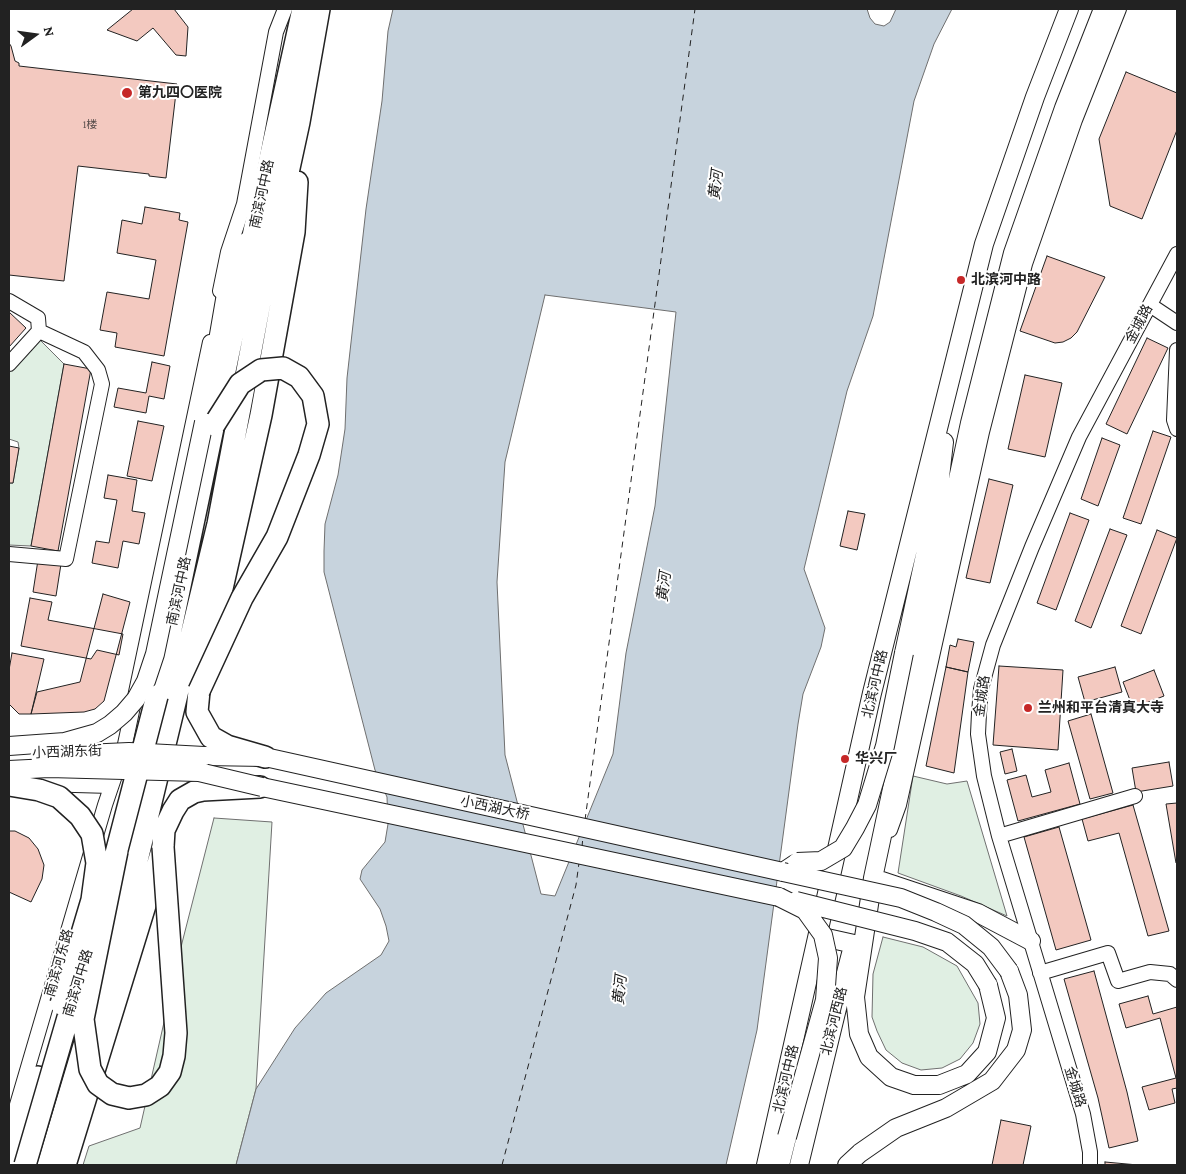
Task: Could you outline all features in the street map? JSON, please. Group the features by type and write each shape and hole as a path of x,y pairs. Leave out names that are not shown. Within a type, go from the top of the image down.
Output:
{"highway":[{"name":"南滨河中路","path":"25,1165 117,851 157,696 209,424 303,9"},
{"name":"南滨河中路","path":"48,1165 126,906 218,524 261,297 299,122 319,9"},
{"path":"265,757 227,746 211,737 198,712 199,691 262,415 294,232 299,122"},
{"path":"199,691 242,598 277,537 309,455 318,424 313,396 299,377 283,368 261,370 240,384 209,424"},
{"path":"9,784 39,790 59,797 80,816 92,834 96,863 92,900 22,1135 11,1165"},
{"path":"117,851 83,1019 90,1069 98,1084 112,1094 129,1098 146,1095 160,1086 170,1072 174,1056 176,1033 163,847 164,830 180,800 194,792 262,787"},
{"path":"64,1165 163,847"}],"main road":[{"name":"北滨河中路","path":"766,1165 872,693 984,244 1035,97 1069,9"},
{"path":"779,897 915,931 947,942 976,964 988,985 996,1018 987,1052 967,1074 939,1085 914,1085 891,1077 870,1057 859,1034 855,997 873,878 970,422 1013,253 1064,108 1103,9"},
{"path":"783,872 797,862 822,861 843,848 867,805 885,746 938,495 950,377"},
{"path":"9,746 65,742 97,733 124,713 136,699 146,681 155,654 209,424"},
{"name":"小西湖大桥","path":"9,756 129,752 265,757 901,898 964,925 991,947 1009,971 1018,995 1022,1030 1016,1050 992,1081 946,1108 896,1128 860,1153 847,1165"},
{"name":"小西湖大桥","path":"9,770 50,768 200,772 262,787 779,897"},
{"path":"873,878 978,913 1031,941"},
{"name":"北滨河西路","path":"800,1165 842,988 873,878"},
{"path":"779,897 805,910 823,935 828,958 825,1000 786,1137 780,1165"},
{"path":"818,936 854,944"}],"street":[{"name":"南滨河中路","path":"111,786 124,749 228,252 244,204 276,32 285,9"},
{"path":"873,878 898,805 982,432 1025,264 1075,120 1118,9"},
{"name":"金城路","path":"1090,1165 1090,1152 1083,1114 1040,973 984,776 978,734 981,690 993,645 1079,437 1177,254"},
{"path":"9,301 38,318 38,331 9,364"},
{"path":"1150,304 1177,323"},
{"path":"9,554 66,560 102,384 98,370 84,352 38,331"},
{"path":"1177,350 1174,420 1177,429"},
{"name":"小西湖东街","path":"9,756 124,749"},
{"path":"9,784 111,786"},
{"name":"南滨河东路","path":"9,1140 14,1115 111,786"},
{"path":"1000,836 1135,796"},
{"path":"1040,973 1108,954 1118,981 1150,972 1170,974 1177,980"}],"green space":[{"path":"40,340 64,364 31,546 9,545 9,483 13,483 19,448 18,442 9,439 9,372"},
{"path":"913,776 947,784 967,781 1007,916 961,896 898,873"},
{"path":"214,818 272,822 256,1089 236,1165 83,1165 89,1146 140,1128 182,943"},
{"path":"883,937 923,947 957,966 978,1003 980,1024 973,1043 960,1059 942,1068 921,1070 902,1063 886,1050 872,1017 873,974"}],"water":[{"name":"黄河","path":"393,9 867,9 870,18 875,24 884,26 890,22 896,9 952,9 934,44 914,101 873,316 847,391 804,569 825,628 821,647 803,694 757,1030 726,1165 236,1165 256,1089 295,1028 326,993 381,955 389,941 380,909 360,879 362,870 385,842 388,824 387,797 375,770 324,572 325,524 338,475 345,429 347,378 366,209 382,101 388,31","holes":["545,295 676,312 655,506 626,653 613,754 555,896 541,894 505,755 497,582 505,462"]}],"building":[{"path":"133,9 174,9 188,27 186,56 176,55 153,28 137,41 107,30"},
{"path":"9,43 15,61 19,63 19,66 177,84 166,178 149,176 149,174 78,166 64,281 9,275"},
{"path":"1126,72 1177,93 1177,130 1142,219 1110,206 1099,139"},
{"path":"145,207 180,213 179,220 188,222 164,356 115,347 117,333 100,330 107,292 149,299 156,260 117,253 122,220 142,224"},
{"path":"1047,256 1105,277 1077,332 1063,342 1055,343 1020,331"},
{"path":"9,312 26,328 9,347"},
{"path":"1147,338 1168,348 1127,434 1106,424"},
{"path":"152,362 170,366 164,399 149,396 146,413 114,407 118,388 146,393"},
{"path":"64,364 91,369 58,551 31,546"},
{"path":"1025,375 1062,383 1045,457 1008,449"},
{"path":"138,421 164,426 152,481 127,476"},
{"path":"1153,431 1171,437 1141,524 1123,518"},
{"path":"1102,438 1120,445 1098,506 1081,499"},
{"path":"9,446 19,448 13,483 9,483"},
{"path":"108,475 137,480 132,511 145,513 139,544 123,541 118,568 92,563 96,541 109,543 117,500 104,498"},
{"path":"989,479 1013,485 990,583 966,578"},
{"path":"848,511 865,514 857,550 840,546"},
{"path":"1070,513 1089,520 1056,610 1037,603"},
{"path":"1110,529 1127,535 1091,628 1075,621"},
{"path":"1157,530 1177,538 1141,634 1121,626"},
{"path":"38,560 61,564 56,596 33,592"},
{"path":"103,594 130,602 104,701 95,709 84,712 31,714 37,692 80,682"},
{"path":"30,598 52,602 48,620 123,634 119,655 97,650 91,659 21,646"},
{"path":"958,639 974,642 968,672 946,667 950,645 956,647"},
{"path":"12,653 44,659 31,714 19,714 9,704 9,670"},
{"name":"兰州和平台清真大寺","path":"999,666 1063,670 1058,750 993,745"},
{"path":"946,667 968,672 954,773 926,766"},
{"path":"1115,667 1122,692 1085,702 1078,677"},
{"path":"1154,670 1164,696 1133,708 1123,682"},
{"path":"1091,714 1113,793 1090,799 1068,721"},
{"path":"1012,749 1017,771 1005,774 1000,752"},
{"path":"1169,762 1173,786 1136,792 1132,768"},
{"path":"1069,763 1080,804 1018,821 1007,780 1026,775 1032,797 1051,792 1045,770"},
{"path":"1177,803 1177,863 1176,863 1166,804"},
{"path":"1133,805 1169,931 1148,936 1119,833 1088,841 1082,819"},
{"path":"1059,827 1091,940 1056,950 1024,837"},
{"path":"9,831 15,831 29,838 38,849 44,865 42,879 31,902 9,892"},
{"path":"1094,971 1127,1092 1138,1141 1109,1148 1098,1098 1064,979"},
{"path":"1148,996 1153,1014 1177,1007 1177,1088 1172,1089 1175,1103 1149,1110 1142,1087 1176,1078 1160,1018 1126,1028 1119,1004"},
{"path":"1001,1120 1031,1126 1023,1165 992,1165"},
{"path":"1105,1162 1138,1165 1105,1165"}],"ferry route":[{"path":"585,820 695,9"},
{"path":"582,847 583,836"},
{"path":"502,1165 576,885 579,863"}],"place":[{"name":"第九四〇医院","path":"127,93"},
{"name":"北滨河中路","path":"961,280"},
{"name":"兰州和平台清真大寺","path":"1028,708"},
{"name":"华兴厂","path":"845,759"}]}
